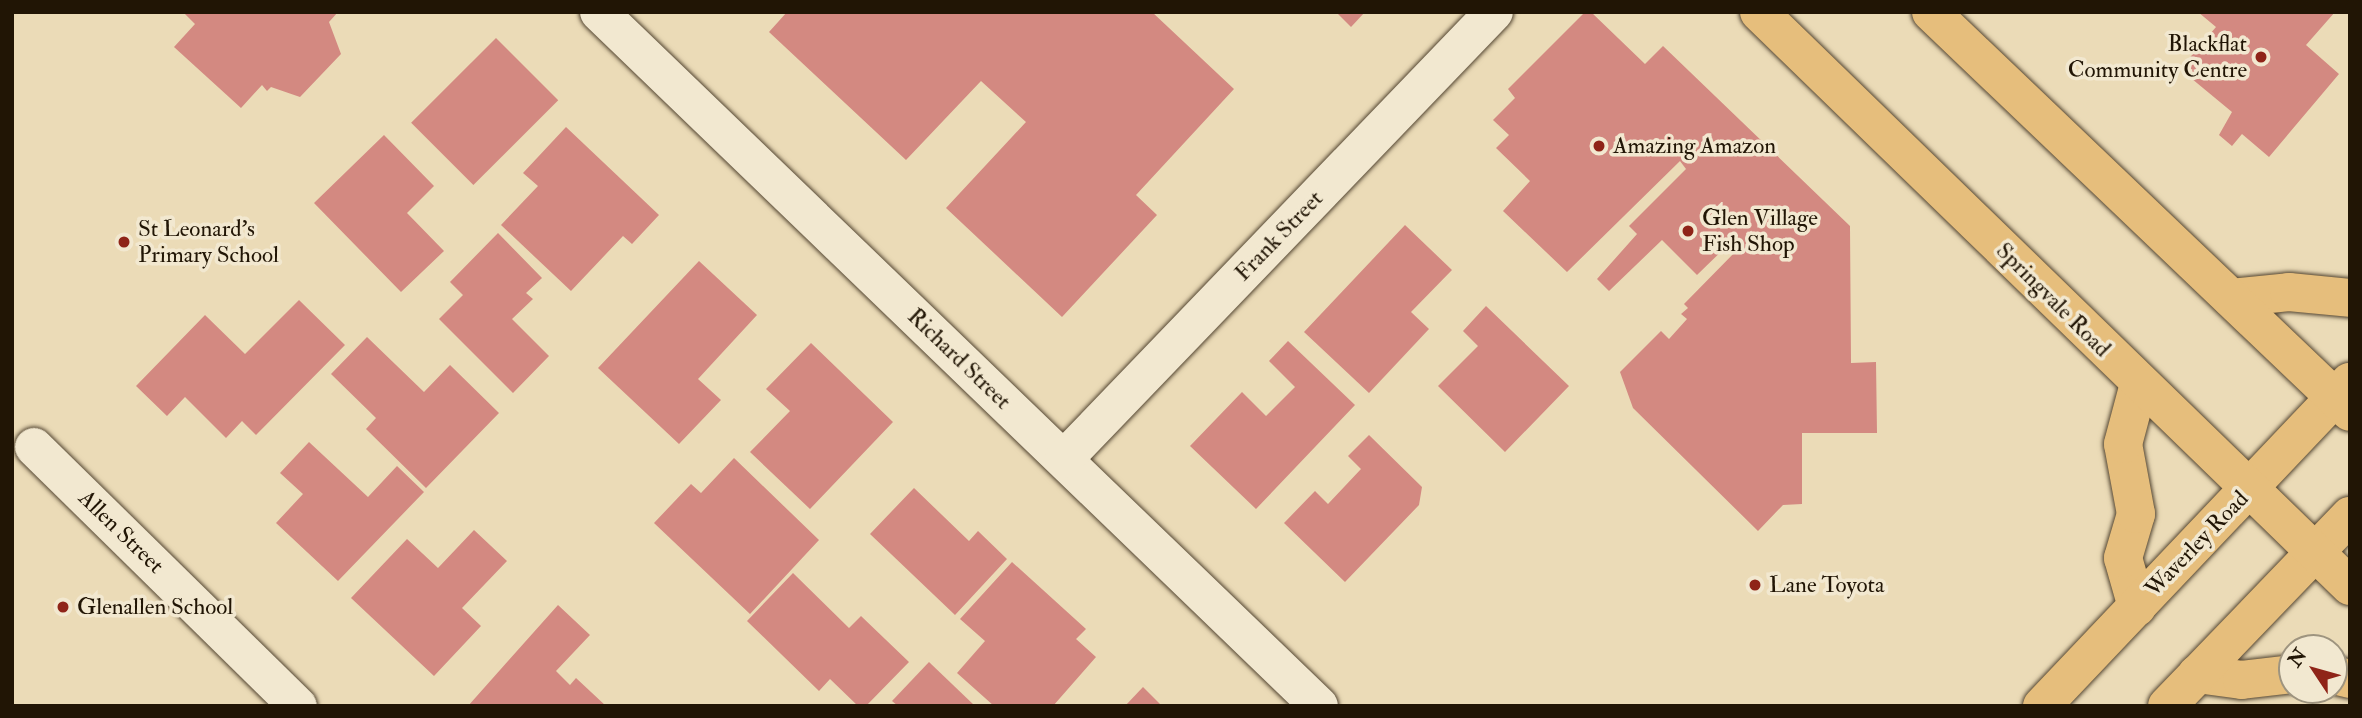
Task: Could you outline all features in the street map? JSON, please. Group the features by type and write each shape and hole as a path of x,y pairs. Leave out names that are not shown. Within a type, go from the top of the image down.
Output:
{"main road":[{"name":"Springvale Road","path":"1759,12 2248,490 2350,586"},
{"path":"1931,12 2231,298 2344,397"},
{"path":"2231,298 2289,292 2350,298"},
{"path":"2137,607 2123,558 2136,514 2123,444 2139,384"},
{"name":"Waverley Road","path":"2042,706 2248,490 2344,397"},
{"path":"2167,706 2350,516"},
{"path":"2197,674 2242,680 2278,676"}],"street":[{"name":"Richard Street","path":"599,12 1319,706"},
{"name":"Frank Street","path":"1064,459 1494,12"},
{"name":"Allen Street","path":"34,447 298,706"}],"building":[{"path":"183,12 338,12 329,22 341,54 300,97 271,87 267,91 262,85 241,108 174,47 195,24"},
{"path":"787,12 1152,12 1234,89 1136,195 1157,215 1062,317 946,208 1026,122 981,81 906,160 769,32"},
{"path":"1336,12 1365,12 1351,27"},
{"path":"1585,12 1591,12 1645,64 1663,46 1850,226 1851,363 1876,362 1877,433 1802,433 1802,504 1783,505 1758,531 1633,408 1620,372 1661,331 1669,339 1687,319 1681,314 1688,308 1684,304 1740,247 1733,240 1697,275 1662,240 1609,291 1597,279 1637,234 1629,226 1686,169 1680,161 1567,272 1503,211 1530,181 1496,148 1509,135 1493,120 1515,98 1508,89"},
{"path":"2198,12 2335,12 2306,45 2339,74 2269,157 2242,134 2232,146 2219,135 2232,112 2180,69 2216,27"},
{"path":"496,38 558,100 473,185 411,123"},
{"path":"566,127 659,215 632,244 623,236 571,291 501,225 538,186 523,173"},
{"path":"384,135 434,186 407,213 444,251 401,292 314,203"},
{"path":"1405,225 1452,270 1411,312 1429,329 1369,393 1304,332"},
{"path":"498,233 542,278 526,293 533,299 512,319 549,356 513,393 439,319 463,295 450,282"},
{"path":"699,261 757,315 698,379 721,400 679,444 598,368"},
{"path":"299,300 345,345 256,435 242,421 226,438 185,397 167,416 136,386 205,315 245,354"},
{"path":"1486,306 1569,386 1505,452 1438,386 1478,346 1463,331"},
{"path":"367,337 424,392 450,365 499,413 426,488 366,429 376,418 331,374"},
{"path":"1288,341 1355,405 1256,509 1190,446 1242,392 1266,416 1295,387 1269,361"},
{"path":"811,343 893,422 810,509 750,452 790,411 766,389"},
{"path":"1369,435 1422,487 1419,505 1345,582 1284,523 1315,491 1328,504 1361,469 1348,456"},
{"path":"309,442 368,497 397,466 424,492 338,581 276,523 303,494 280,473"},
{"path":"734,458 819,540 750,614 654,523 691,484 701,493"},
{"path":"914,488 969,541 978,531 1007,559 955,615 870,534"},
{"path":"474,530 507,561 462,608 481,626 434,676 351,598 407,539 438,568"},
{"path":"1012,562 1086,629 1076,639 1096,657 1053,706 994,706 957,673 985,641 960,619"},
{"path":"793,573 849,628 861,616 909,662 866,706 858,706 830,679 819,691 747,621"},
{"path":"558,605 590,635 556,671 570,685 576,678 606,706 468,706"},
{"path":"929,662 975,706 898,706 892,701"},
{"path":"1143,687 1162,706 1125,706"}],"place":[{"name":"Blackflat Community Centre","path":"2261,57"},
{"name":"Amazing Amazon","path":"1599,146"},
{"name":"Glen Village Fish Shop","path":"1688,231"},
{"name":"St Leonard's Primary School","path":"124,242"},
{"name":"Lane Toyota","path":"1755,585"},
{"name":"Glenallen School","path":"63,607"}]}
